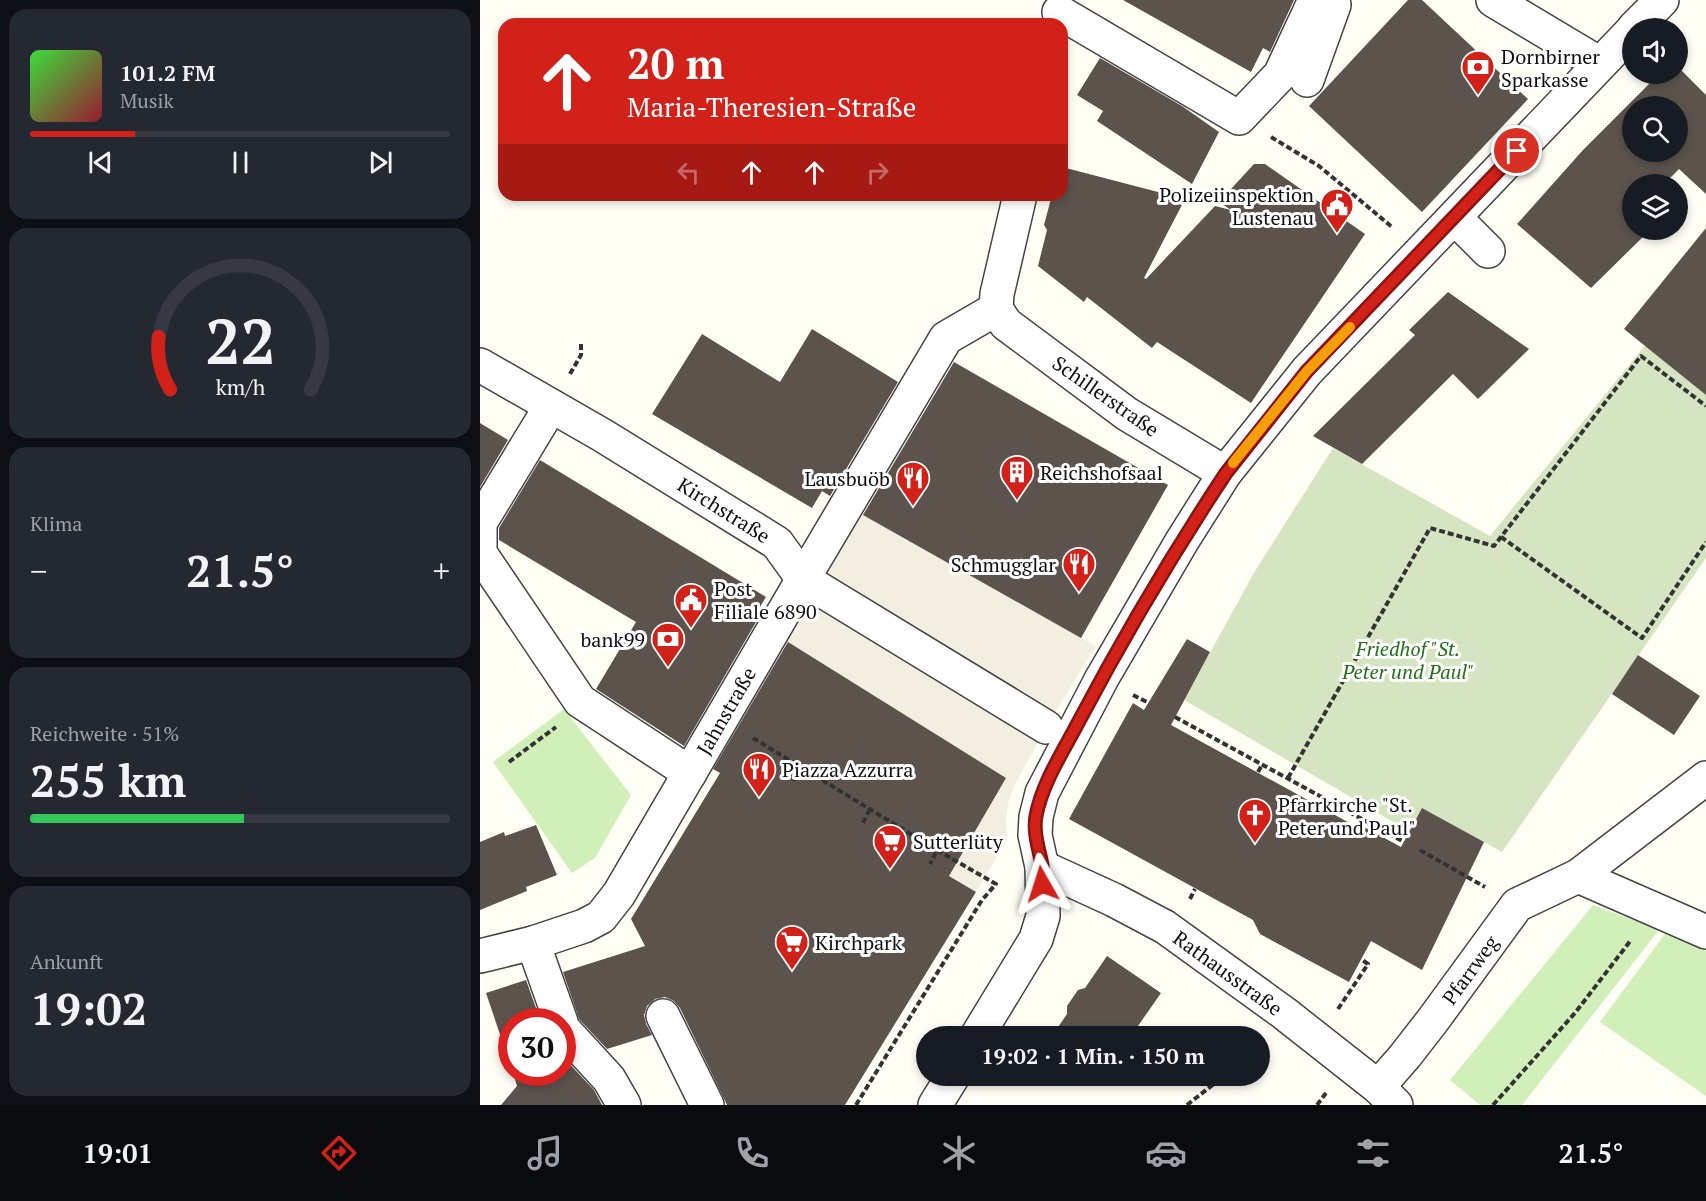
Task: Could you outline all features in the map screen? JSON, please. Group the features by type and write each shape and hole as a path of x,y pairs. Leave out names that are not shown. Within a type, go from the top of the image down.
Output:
{"street":[{"path":"1059,12 1239,118 1280,75 1315,0"},
{"path":"1307,80 1336,0"},
{"path":"1493,0 1600,64"},
{"path":"1645,18 1662,0"},
{"path":"983,1026 1036,939 1043,916 1042,867 1035,835 1036,817 1042,794 1102,678 1182,541 1226,473 1307,371 1622,41"},
{"path":"996,309 997,294 1019,201"},
{"path":"1455,218 1488,251"},
{"name":"Jahnstraße","path":"480,956 584,927 601,917 620,894 718,725 820,523 913,394 933,331 996,309"},
{"name":"Schillerstraße","path":"996,309 1006,324 1127,414 1226,473"},
{"name":"Kirchstraße","path":"480,365 558,394 602,435 777,543 786,590 1046,727"},
{"path":"480,546 480,523 558,394"},
{"path":"480,553 580,701 690,773"},
{"name":"Pfarrweg","path":"1387,1096 1405,1056 1517,905 1578,876 1706,778"},
{"name":"Rathausstraße","path":"1042,867 1114,900 1165,927 1284,1013 1387,1096"},
{"path":"1578,876 1706,932"},
{"path":"533,942 556,1008"},
{"path":"663,1016 707,1105"},
{"path":"576,1043 609,1079 624,1105"},
{"path":"935,1105 947,1086"}],"path":[{"path":"1239,118 1319,166 1393,228"},
{"path":"558,394 581,355 580,342"},
{"path":"1288,778 1430,528 1494,546 1641,356 1706,406"},
{"path":"1501,537 1642,638 1706,542"},
{"path":"509,762 570,717 580,701"},
{"path":"1175,717 1404,842"},
{"path":"718,725 801,767 996,884 982,900 856,1105"},
{"path":"1258,772 1262,765"},
{"path":"793,780 801,767"},
{"path":"863,823 870,809"},
{"path":"930,864 937,850"},
{"path":"1420,850 1517,905"},
{"path":"1493,1105 1575,1013 1635,935 1645,904"},
{"path":"1336,1012 1368,964 1361,959"},
{"path":"1186,1105 1211,1086"}],"green space":[{"name":"Friedhof \"St. Peter und Paul\"","path":"1695,284 1706,292 1706,558 1502,852 1422,808 1409,831 1184,700 1255,571 1333,448 1490,536"},
{"path":"564,709 631,795 595,858 572,873 493,762"},
{"path":"1593,905 1659,930 1522,1105 1480,1105 1450,1080"},
{"path":"1665,934 1706,951 1706,1096 1600,1022"}],"shaded area":[{"path":"847,505 1096,646 1046,727 1017,781 1009,799 1006,820 1007,840 976,892 714,732"}],"building":[{"path":"1123,0 1294,0 1270,52 1263,48 1251,72"},
{"path":"1408,0 1422,0 1528,99 1422,212 1309,106"},
{"path":"1100,58 1182,106 1219,132 1192,184 1097,121 1103,111 1077,95"},
{"path":"1688,77 1706,95 1706,194 1688,177 1688,174 1679,169 1674,174 1622,174 1622,240 1640,240 1591,288 1517,224 1583,150 1622,111 1622,162 1688,162 1688,96 1637,96 1649,84 1688,84"},
{"path":"1254,164 1265,164 1365,234 1251,403 1157,342 1152,348 1087,297 1084,302 1038,266 1047,230 1044,225 1050,201 1068,201 1068,169 1185,199 1144,278 1146,279 1215,206 1231,210 1219,202"},
{"path":"1706,228 1706,395 1624,329"},
{"path":"1448,292 1529,349 1478,399 1453,374 1362,464 1313,436 1415,335 1409,330"},
{"path":"812,329 898,382 830,496 822,491 812,508 652,414 702,334 780,382"},
{"name":"Reichshofsaal","path":"954,362 1168,485 1081,638 863,515"},
{"path":"480,423 508,440 480,487"},
{"path":"540,460 766,597 752,620 756,622 684,746 596,689 636,622 499,540 499,528"},
{"name":"Pfarrkirche \"St. Peter und Paul\"","path":"1187,639 1210,652 1171,725 1364,831 1366,828 1401,847 1422,808 1484,842 1422,970 1371,941 1349,982 1260,934 1253,920 1069,819 1133,703 1144,710"},
{"name":"Kirchpark","path":"788,642 1006,778 949,876 976,892 845,1105 727,1105 680,1008 674,1001 665,997 655,999 647,1006 644,1015 652,1035 607,1049 579,1019 563,972 645,946 631,919 720,773 713,769"},
{"path":"1638,655 1700,696 1674,735 1612,694"},
{"path":"536,825 557,875 526,887 527,891 480,910 480,842 504,832 505,836"},
{"path":"1107,956 1161,993 1138,1026 1059,1026 1067,1014 1067,1006 1078,990 1085,988"},
{"path":"526,980 536,1008 498,1008 498,1029 486,993"},
{"path":"576,1071 594,1090 602,1105 501,1105 517,1086 576,1086"}],"slow traffic":[{"path":"1233,463 1307,371 1350,327"}],"place":[{"name":"Dornbirner Sparkasse","path":"1478,96"},
{"name":"Polizeiinspektion Lustenau","path":"1337,234"},
{"name":"Reichshofsaal","path":"1017,501"},
{"name":"Lausbuöb","path":"913,507"},
{"name":"Schmugglar","path":"1079,593"},
{"name":"Post Filiale 6890","path":"691,629"},
{"name":"bank99","path":"668,668"},
{"name":"Piazza Azzurra","path":"759,798"},
{"name":"Pfarrkirche \"St. Peter und Paul\"","path":"1255,844"},
{"name":"Sutterlüty","path":"890,870"},
{"name":"Kirchpark","path":"792,971"}],"route":[{"path":"1042,884 1042,867 1035,835 1036,817 1042,794 1102,678 1182,541 1226,473 1307,371 1517,151"}]}
